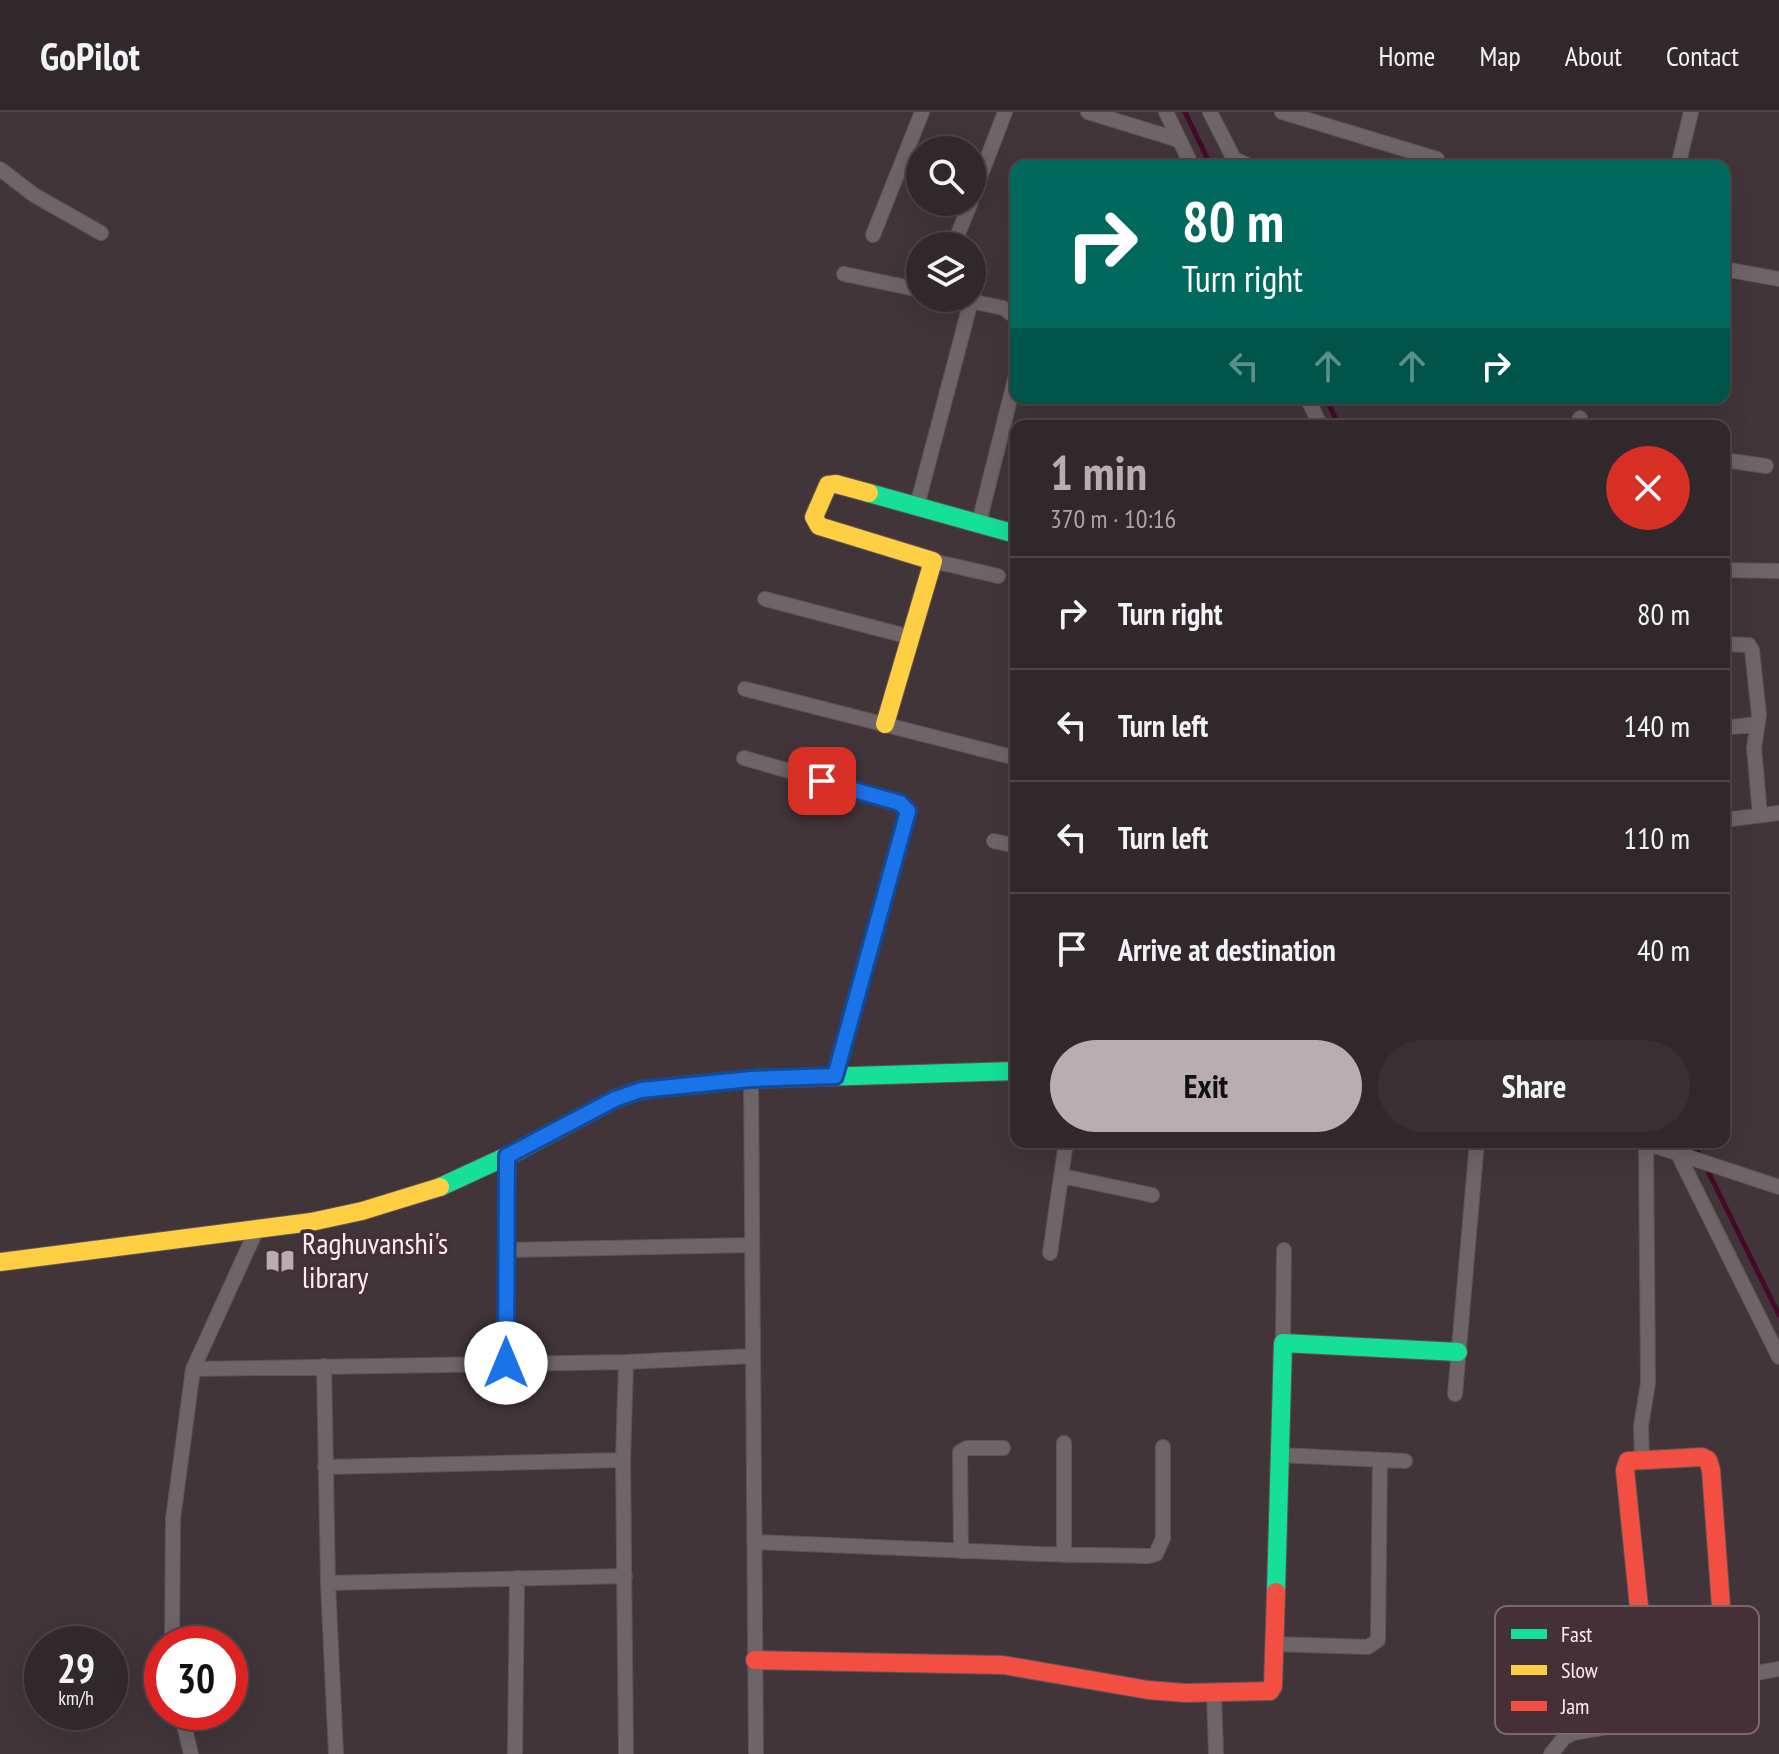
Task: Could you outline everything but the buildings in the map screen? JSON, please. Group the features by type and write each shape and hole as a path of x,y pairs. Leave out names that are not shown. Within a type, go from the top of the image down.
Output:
{"street":[{"path":"873,235 922,112"},
{"path":"986,161 1005,112"},
{"path":"1088,112 1179,140"},
{"path":"1166,112 1189,160"},
{"path":"1210,112 1236,160"},
{"path":"1282,112 1437,159"},
{"path":"1679,160 1691,112"},
{"path":"0,169 34,195 101,233"},
{"path":"1730,270 1779,279"},
{"path":"844,274 906,287"},
{"path":"986,304 1010,313"},
{"path":"917,506 961,312"},
{"path":"979,523 1010,399"},
{"path":"1730,461 1766,466"},
{"path":"998,576 933,561 819,526 814,517 825,489 832,483 1010,532"},
{"path":"885,724 933,561"},
{"path":"1730,570 1779,571"},
{"path":"765,599 910,637"},
{"path":"1730,644 1749,645 1752,650 1759,715 1754,748 1760,815"},
{"path":"745,689 1010,756"},
{"path":"1730,727 1757,724"},
{"path":"744,758 900,803 908,811 835,1076"},
{"path":"1730,819 1779,813"},
{"path":"994,841 1010,845"},
{"path":"0,1262 256,1231 343,1216 412,1197 467,1177 615,1099 641,1090 751,1079 1010,1071"},
{"path":"751,1079 756,1754"},
{"path":"1050,1253 1065,1148"},
{"path":"1455,1394 1476,1148"},
{"path":"1642,1460 1641,1426 1648,1383 1645,1148"},
{"path":"1678,1150 1779,1187"},
{"path":"1678,1150 1779,1357"},
{"path":"506,1363 507,1156"},
{"path":"1062,1176 1152,1195"},
{"path":"172,1626 173,1519 193,1369 256,1231"},
{"path":"507,1250 752,1245"},
{"path":"755,1660 1003,1665 1137,1689 1214,1693 1270,1691 1273,1686 1284,1250"},
{"path":"1283,1343 1458,1352"},
{"path":"193,1369 626,1362 753,1356"},
{"path":"626,1362 623,1460 626,1754"},
{"path":"324,1366 328,1583 336,1754"},
{"path":"1064,1443 1064,1555"},
{"path":"754,1542 1064,1555 1156,1554 1163,1538 1163,1447"},
{"path":"961,1551 960,1452 967,1448 1003,1448"},
{"path":"1279,1455 1405,1461"},
{"path":"1639,1606 1625,1470 1628,1461 1702,1457 1711,1464 1721,1606"},
{"path":"325,1467 623,1460"},
{"path":"1274,1644 1368,1647 1378,1640 1380,1460"},
{"path":"328,1583 625,1576"},
{"path":"515,1754 517,1578"},
{"path":"1759,1672 1779,1669"},
{"path":"1214,1693 1216,1754"},
{"path":"185,1730 191,1754"},
{"path":"1551,1754 1571,1734"}],"waterway":[{"path":"1185,112 1208,160"},
{"path":"1329,404 1336,420"},
{"path":"1696,1148 1700,1156"},
{"path":"1705,1165 1779,1315"}],"traffic: fast":[{"path":"869,493 1010,532"},
{"path":"440,1187 516,1152 615,1099 641,1090 751,1079 1010,1071"},
{"path":"1276,1592 1283,1343 1458,1352"}],"traffic: slow":[{"path":"869,493 836,484 828,485 814,517 819,526 933,561 885,724"},
{"path":"0,1262 311,1222 362,1211 440,1187"}],"traffic: jam":[{"path":"1639,1606 1625,1470 1628,1461 1702,1457 1708,1460 1711,1470 1721,1606"},
{"path":"755,1660 1003,1665 1148,1690 1185,1693 1270,1691 1273,1686 1276,1592"}],"place":[{"name":"Raghuvanshi's library","path":"280,1261"}],"route":[{"path":"506,1363 507,1156 615,1099 641,1090 751,1079 835,1076 908,811 900,803 822,781"}]}
